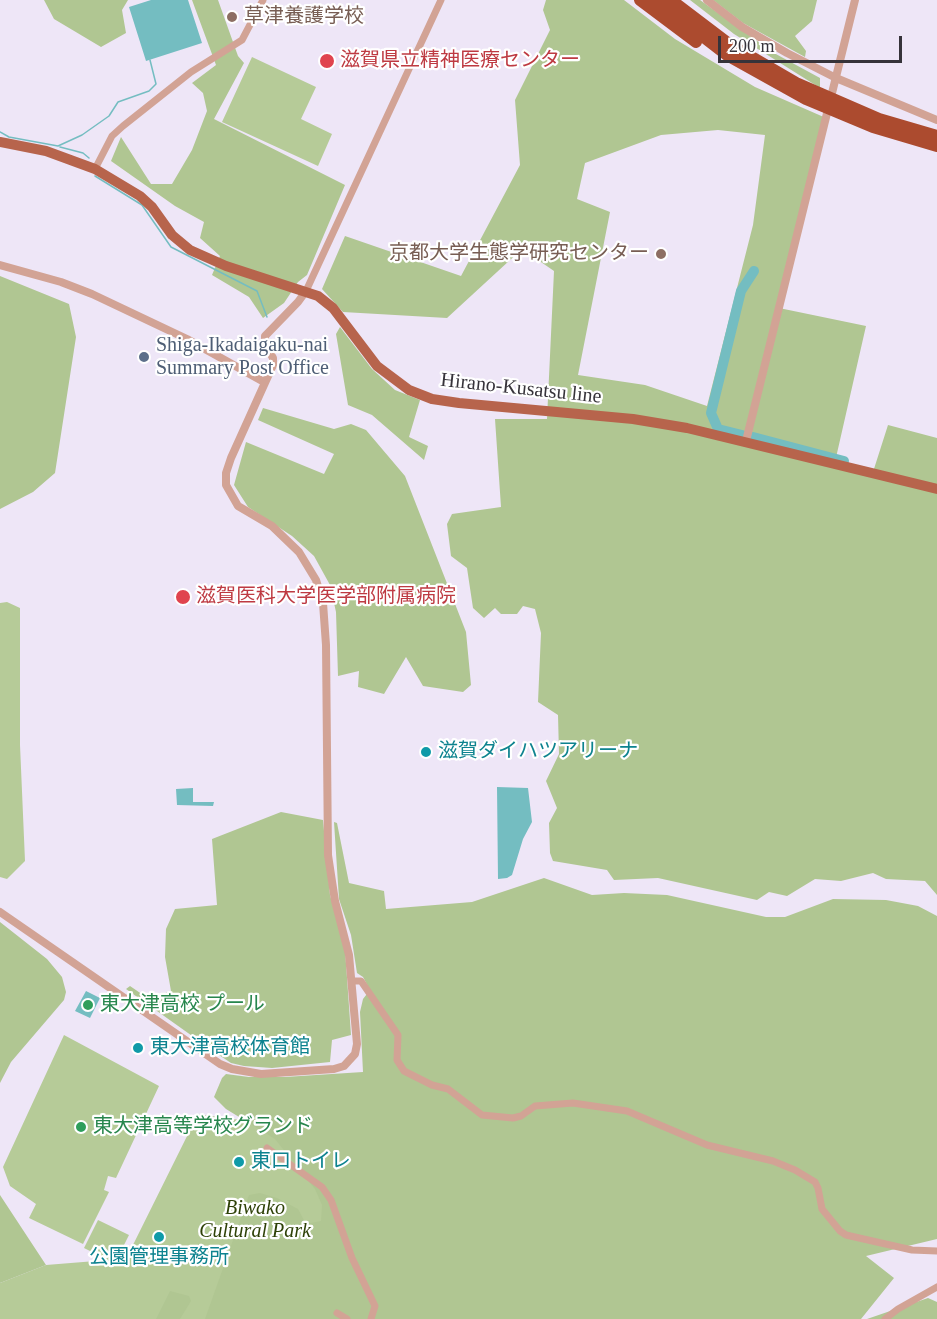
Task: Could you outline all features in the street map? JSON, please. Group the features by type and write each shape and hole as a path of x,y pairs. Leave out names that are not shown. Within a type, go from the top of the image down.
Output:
{"highway":[{"path":"640,0 679,30 725,60 937,146"},
{"path":"656,0 727,55 808,94"},
{"path":"671,0 754,60 808,94"},
{"path":"682,0 724,34 808,94"},
{"path":"851,113 937,136"}],"main road":[{"name":"Hirano-Kusatsu line","path":"0,142 46,151 94,169 140,196 152,207 172,235 190,250 234,269 306,291 333,308 376,366 409,390 432,399 633,419 746,441 937,489"}],"street":[{"path":"94,169 112,136 123,126 191,72 236,46 246,33 263,0"},
{"path":"0,912 220,1064 246,1073 261,1074 334,1069 350,1061 357,1044 353,981 328,855 326,645 323,603 316,580 299,552 272,526 238,506 226,485 226,473 273,365 273,358 265,344 265,336 306,291 441,0"},
{"path":"707,0 755,35 836,78 937,120"},
{"path":"746,441 855,0"},
{"path":"0,265 61,282 92,294 187,339 264,382"},
{"path":"353,981 361,981 398,1035 398,1060 404,1071 432,1085 448,1089 482,1115 513,1118 522,1116 535,1106 573,1103 627,1111 707,1145 772,1161 795,1170 814,1182 818,1188 822,1209 840,1231 846,1234 901,1248 937,1251"},
{"path":"267,1148 322,1187 331,1200 352,1258 375,1306 371,1319"},
{"path":"885,1319 937,1287"},
{"path":"337,1313 347,1319"}],"green space":[{"path":"44,0 128,0 122,10 126,33 101,47 54,19"},
{"path":"192,0 218,0 238,56 244,63 214,119 345,185 307,275 298,282 284,303 263,318 249,297 212,275 220,256 200,238 204,222 175,206 111,161 121,137 151,184 172,184 192,150 207,111 203,93 192,83 216,65"},
{"path":"546,0 624,0 675,39 755,87 826,118 779,308 866,326 835,462 873,472 888,425 937,438 937,895 925,881 886,879 873,873 841,881 815,879 787,896 769,892 757,900 658,878 614,880 607,870 553,861 550,853 549,823 557,808 546,781 559,754 558,715 538,702 541,633 535,609 523,606 517,614 501,614 495,608 484,618 473,608 467,568 451,556 447,524 452,514 501,507 495,419 547,419 554,271 522,249 447,318 343,312 322,289 345,236 461,276 520,165 515,100 550,30 543,10","holes":["718,130 765,135 753,225 707,406 645,385 578,375 610,212 577,199 585,163 661,135"]},
{"path":"690,0 700,0 774,53 820,78 820,88 734,34"},
{"path":"713,0 817,0 812,21 795,36 806,51 805,57 743,23"},
{"path":"252,57 316,87 301,119 332,134 318,166 222,122"},
{"path":"0,276 69,304 76,337 55,473 33,492 0,509"},
{"path":"340,327 372,369 395,390 420,400 409,437 428,446 424,460 372,415 348,405 336,334"},
{"path":"263,408 334,429 351,424 366,430 405,476 466,632 471,685 463,692 423,686 406,657 384,694 358,687 359,671 338,676 336,612 330,585 314,556 292,536 248,507 234,485 246,442 324,474 334,454 258,420"},
{"path":"7,602 20,608 20,745 25,861 7,879 0,877 0,603"},
{"path":"281,812 323,820 330,895 345,949 351,1035 332,1040 330,1062 272,1068 244,1066 231,1063 126,989 130,986 149,999 171,991 165,957 166,929 175,909 217,905 212,839"},
{"path":"334,822 337,823 349,883 384,891 386,909 472,902 544,878 592,895 624,893 667,895 766,917 785,917 833,899 886,900 918,906 937,916 937,1239 866,1256 894,1278 861,1319 205,1319 249,1195 260,1193 277,1198 298,1209 306,1224 321,1221 322,1205 315,1189 275,1139 226,1109 214,1097 222,1078 226,1074 249,1077 285,1077 363,1072 360,1012 363,999 370,990 363,977 357,973 351,935 339,899"},
{"path":"0,922 47,959 62,977 66,992 64,1000 11,1062 0,1083"},
{"name":"東大津高等学校グランド","path":"64,1035 159,1086 116,1178 108,1176 104,1190 109,1192 83,1244 29,1218 36,1204 10,1186 3,1167"},
{"name":"Biwako Cultural Park","path":"198,1114 290,1127 435,1319 0,1319 0,1283 46,1265 108,1260 84,1248 98,1220 129,1235 117,1259 126,1259"},
{"path":"0,1195 46,1265 0,1283"},
{"path":"170,1291 189,1296 191,1301 180,1319 156,1319"},
{"path":"928,1298 937,1302 937,1319 867,1319"}],"shaded area":[{"path":"151,0 188,0 202,43 146,61 129,7"},
{"path":"497,787 528,788 532,822 523,839 512,875 498,879"},
{"path":"193,788 193,802 214,802 213,806 177,805 176,789"},
{"name":"東大津高校 プール","path":"86,991 100,998 90,1018 75,1011"}],"waterway":[{"path":"0,132 9,137 58,146 82,135 109,116 118,102 149,91 156,84 150,60"},
{"path":"60,147 83,153 89,158"},
{"path":"95,176 142,205 171,247 257,291 267,317"},
{"path":"742,435 718,429 711,413 741,291 754,271"},
{"path":"753,437 844,461"}],"place":[{"name":"草津養護学校","path":"232,17"},
{"name":"滋賀県立精神医療センター","path":"327,61"},
{"name":"京都大学生態学研究センター","path":"661,254"},
{"name":"Shiga-Ikadaigaku-nai Summary Post Office","path":"144,357"},
{"name":"滋賀医科大学医学部附属病院","path":"183,597"},
{"name":"滋賀ダイハツアリーナ","path":"426,752"},
{"name":"東大津高校 プール","path":"88,1005"},
{"name":"東大津高校体育館","path":"138,1048"},
{"name":"東大津高等学校グランド","path":"81,1127"},
{"name":"東口トイレ","path":"239,1162"},
{"name":"公園管理事務所","path":"159,1237"}]}
